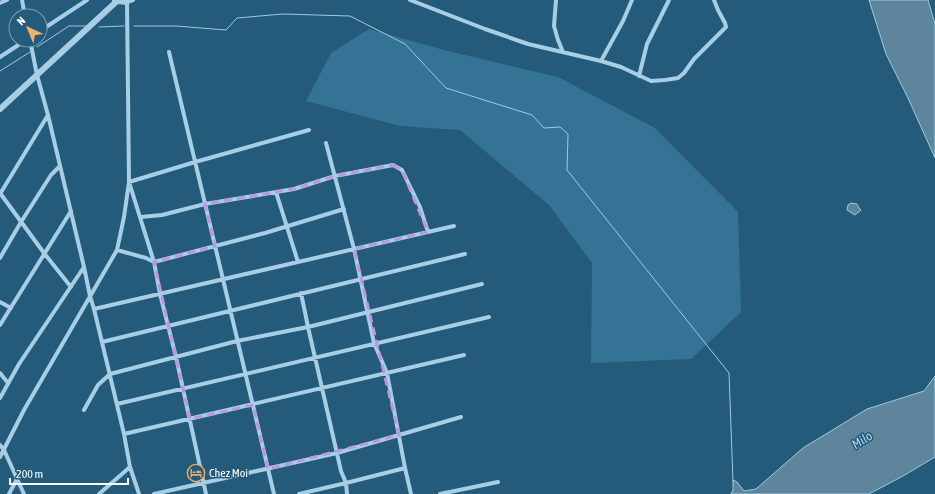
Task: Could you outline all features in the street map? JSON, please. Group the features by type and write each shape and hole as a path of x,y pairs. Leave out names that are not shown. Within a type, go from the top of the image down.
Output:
{"street":[{"path":"0,3 7,0"},
{"path":"48,26 87,0"},
{"path":"410,0 513,39 621,67 651,81 678,78 684,73 694,59 726,27 714,0"},
{"path":"556,0 554,26 563,52"},
{"path":"601,61 623,21 632,0"},
{"path":"639,76 647,44 669,0"},
{"path":"0,109 116,1 129,1 129,182 117,250 24,410 0,457"},
{"path":"0,57 14,48"},
{"path":"32,48 90,296 110,374 130,467 139,494"},
{"path":"169,52 274,494"},
{"path":"48,115 0,194 44,254 71,287"},
{"path":"129,182 308,130"},
{"path":"326,143 354,249 374,343 387,373 411,494"},
{"path":"141,217 162,215 205,204 294,189 335,176 393,165 402,170 420,207 428,232"},
{"path":"0,258 51,175 60,166"},
{"path":"129,182 154,262 206,494"},
{"path":"276,192 298,262"},
{"path":"117,250 146,258 154,262 265,233 344,209"},
{"path":"0,326 71,211"},
{"path":"94,309 454,226"},
{"path":"102,342 465,254"},
{"path":"0,398 19,364 84,267"},
{"path":"84,410 98,385 110,374 238,341 308,328 482,284"},
{"path":"302,293 308,328 341,471 346,483 347,494"},
{"path":"0,302 11,308"},
{"path":"117,404 489,317"},
{"path":"124,434 464,355"},
{"path":"0,373 8,383"},
{"path":"154,494 337,453 461,417"},
{"path":"0,445 4,450 24,494"},
{"path":"100,494 130,467"},
{"path":"299,494 405,468"},
{"path":"9,494 17,479"},
{"path":"440,494 498,482"}],"highlighted area":[{"path":"393,165 402,170 428,232 354,249 399,435 268,469 253,405 190,419 154,262 215,246 205,204 294,189 335,176"}],"shaded area":[{"path":"369,29 444,50 558,77 655,128 738,212 741,312 691,359 591,363 592,263 549,205 460,130 400,126 306,101 331,53"}],"water":[{"path":"869,0 928,0 935,24 935,158 886,54"},
{"path":"851,203 857,204 861,210 855,215 847,210 848,205"},
{"name":"Milo","path":"935,376 935,457 903,476 869,494 731,494 733,490 733,480 737,482 744,491 756,489 803,448 867,409 924,391"}],"waterway":[{"path":"134,26 176,26 226,30 237,18 283,14 350,16 405,44 446,88 532,115 544,128 560,127 568,134 567,170 729,373 733,481"},
{"path":"48,40 69,26 86,26"},
{"path":"99,27 124,26"},
{"path":"0,71 30,52"}],"place":[{"name":"Chez Moi","path":"196,473"}]}
